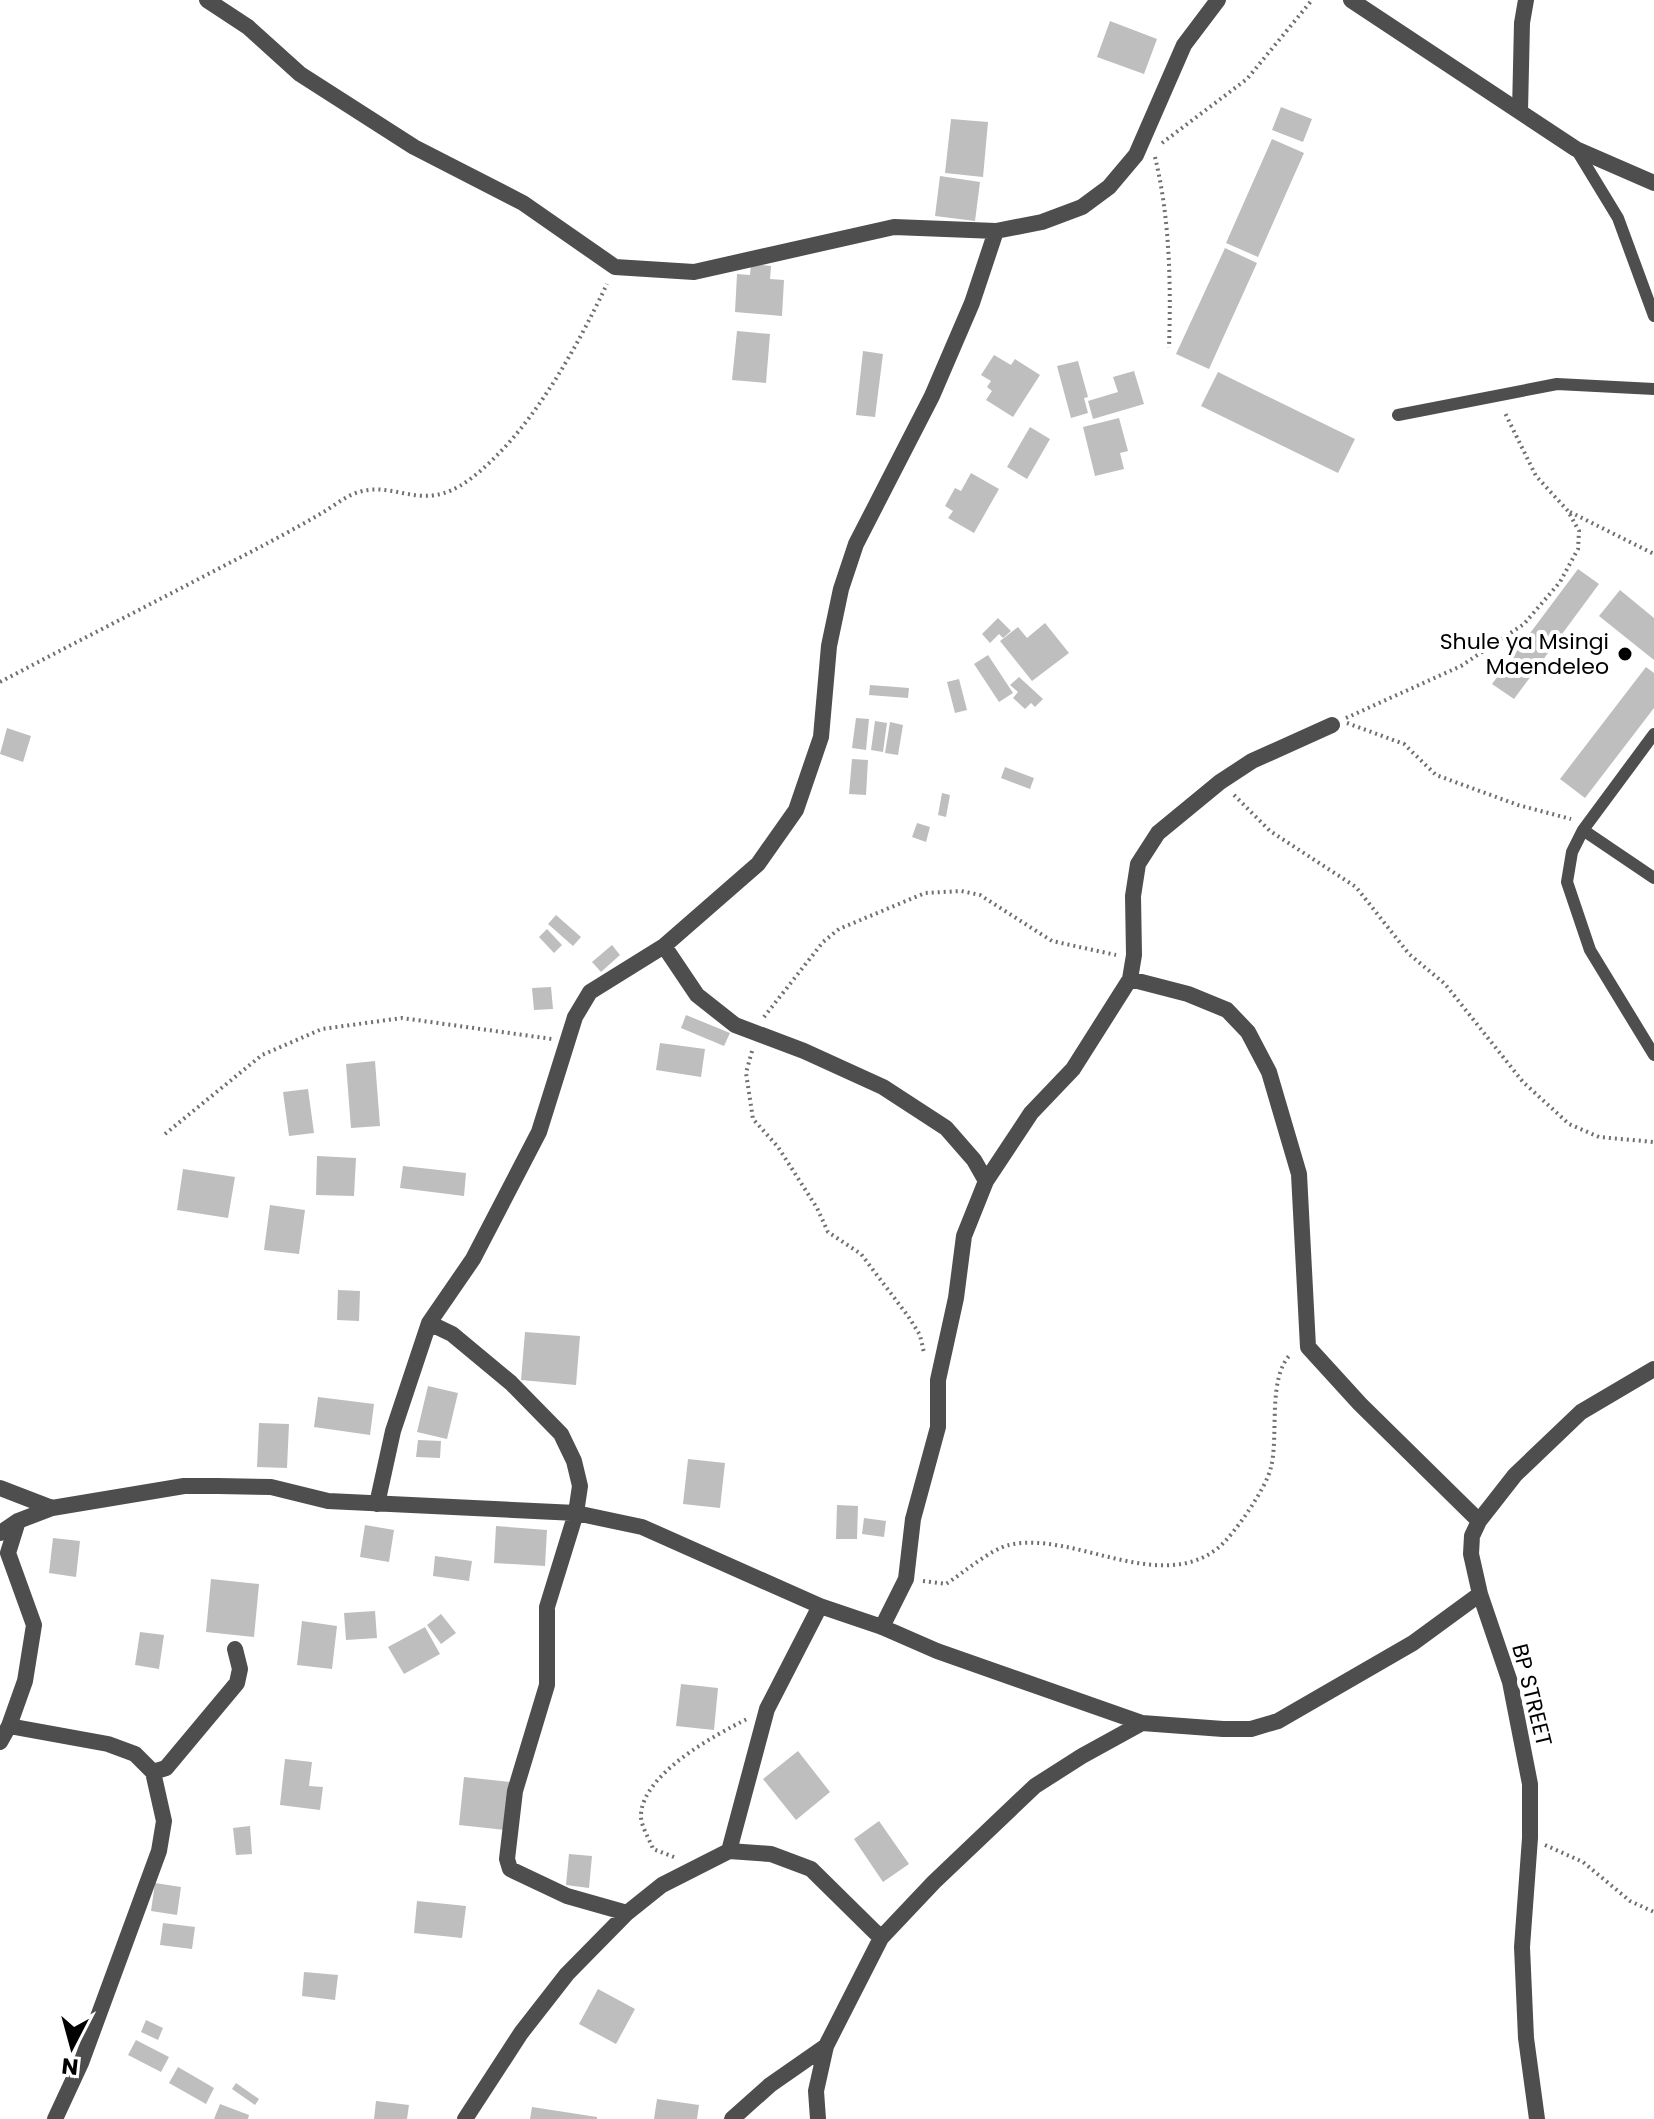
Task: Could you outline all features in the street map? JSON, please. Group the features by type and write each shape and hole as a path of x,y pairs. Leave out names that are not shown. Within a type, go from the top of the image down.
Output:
{"street":[{"path":"207,0 248,27 300,74 414,147 523,203 615,267 694,272 894,227 996,231 1042,222 1082,207 1109,187 1136,155 1184,45 1218,0"},
{"path":"1351,0 1576,149 1654,183"},
{"path":"1520,111 1522,23 1526,0"},
{"path":"377,1504 393,1431 429,1323 473,1259 539,1132 566,1041 575,1017 590,992 664,946 758,864 796,810 821,737 829,646 841,589 856,544 932,396 972,303 996,231"},
{"path":"882,1627 906,1579 913,1519 938,1427 938,1380 956,1298 964,1236 986,1181 1031,1113 1073,1069 1130,979 1134,955 1133,896 1138,864 1158,833 1220,782 1252,761 1332,725"},
{"path":"664,946 697,995 735,1025 804,1051 883,1087 946,1128 974,1160 986,1181"},
{"path":"1130,979 1188,994 1227,1010 1248,1032 1269,1072 1299,1174 1308,1347 1360,1404 1479,1521"},
{"path":"429,1323 452,1334 499,1373 561,1434 574,1461 580,1486 576,1513 547,1607 547,1685 515,1791 507,1859 510,1869 567,1896 627,1913"},
{"name":"BP STREET","path":"1537,2119 1526,2038 1522,1947 1530,1838 1530,1784 1510,1682 1480,1594 1471,1554 1472,1536 1479,1521 1515,1475 1581,1412 1654,1369"},
{"path":"0,1533 18,1521 52,1508 184,1486 271,1487 328,1501 576,1513 642,1527 820,1606 1142,1723 1223,1729 1251,1729 1278,1721 1413,1643 1480,1594"},
{"path":"0,1488 52,1508"},
{"path":"0,1742 25,1681 34,1625 8,1553 18,1521"},
{"path":"729,1851 767,1709 820,1606"},
{"path":"153,1772 166,1768 237,1683 240,1669 235,1649"},
{"path":"818,2119 816,2091 826,2046 881,1938 934,1882 1035,1786 1142,1723"},
{"path":"9,1726 108,1744 135,1754 153,1772 164,1821 159,1851 81,2063 55,2119"},
{"path":"465,2119 521,2033 567,1974 627,1913 662,1885 729,1851 771,1854 811,1869 881,1938"},
{"path":"732,2119 770,2085 826,2046"}],"lane":[{"path":"1576,149 1618,218 1654,316"},
{"path":"1398,415 1557,384 1654,389"},
{"path":"1654,734 1586,827 1572,852 1567,882 1590,950 1654,1055"},
{"path":"1586,827 1654,878"}],"path":[{"path":"1169,348 1171,291 1164,191 1153,149 1247,79 1312,0"},
{"path":"0,682 297,528 355,494 383,490 419,497 444,495 466,482 491,462 542,399 581,339 615,267"},
{"path":"1496,395 1536,476 1568,511 1579,531 1578,549 1560,582 1524,624 1461,666 1341,721 1404,744 1436,775 1586,827"},
{"path":"1568,511 1654,554"},
{"path":"1220,782 1270,831 1356,887 1409,954 1445,984 1523,1082 1569,1124 1599,1137 1654,1142"},
{"path":"938,1380 928,1369 920,1335 908,1316 861,1254 828,1232 817,1208 778,1147 753,1119 746,1073 755,1034 766,1013 823,942 839,929 925,893 961,891 980,895 1052,941 1107,954 1134,955"},
{"path":"165,1134 262,1055 322,1029 402,1018 566,1041"},
{"path":"906,1579 946,1584 1005,1545 1031,1542 1153,1565 1187,1562 1216,1550 1238,1527 1271,1469 1278,1381 1284,1361 1294,1352 1308,1347"},
{"path":"678,1858 653,1849 640,1818 643,1804 654,1786 683,1755 767,1709"},
{"path":"1530,1838 1583,1862 1630,1901 1654,1912"}],"building":[{"path":"1110,21 1157,39 1144,74 1097,57"},
{"path":"1281,107 1312,119 1303,142 1272,130"},
{"path":"951,119 988,122 983,177 945,173"},
{"path":"1272,139 1304,153 1258,257 1226,243"},
{"path":"940,176 980,182 975,221 935,216"},
{"path":"1225,248 1257,263 1209,369 1176,354"},
{"path":"751,264 771,266 770,279 784,280 782,316 735,312 737,274 750,275"},
{"path":"737,331 770,334 766,383 732,380"},
{"path":"863,351 883,354 875,417 856,415"},
{"path":"994,355 1011,365 1015,359 1040,375 1013,417 986,400 992,391 987,387 991,381 981,375"},
{"path":"1078,361 1088,397 1084,398 1088,413 1071,418 1057,366"},
{"path":"1134,371 1144,404 1093,419 1088,401 1118,392 1113,377"},
{"path":"1218,372 1355,439 1338,473 1201,406"},
{"path":"1119,418 1128,451 1120,453 1124,469 1095,476 1083,427"},
{"path":"1030,427 1050,439 1027,479 1007,467"},
{"path":"971,473 999,489 974,533 948,518 953,511 945,506 955,488 961,491"},
{"path":"1578,569 1599,584 1514,699 1492,684"},
{"path":"1620,590 1654,618 1654,660 1599,616"},
{"path":"998,618 1011,631 1003,638 999,634 990,643 982,634"},
{"path":"1045,623 1069,653 1032,681 1000,641 1018,627 1027,638"},
{"path":"988,655 1013,693 999,702 974,664"},
{"path":"1646,667 1654,673 1654,708 1585,798 1560,779"},
{"path":"1019,677 1043,699 1035,707 1031,703 1025,709 1013,698 1018,692 1010,685"},
{"path":"959,679 967,710 955,713 947,682"},
{"path":"870,685 909,688 908,698 869,695"},
{"path":"856,718 869,719 866,750 852,748"},
{"path":"875,721 887,723 883,752 871,750"},
{"path":"890,722 903,725 898,755 885,753"},
{"path":"7,728 31,736 23,762 0,754"},
{"path":"852,759 868,760 866,795 849,794"},
{"path":"1005,767 1034,778 1030,789 1001,778"},
{"path":"942,793 950,795 946,817 938,815"},
{"path":"917,823 930,827 926,842 912,837"},
{"path":"556,915 581,937 573,946 548,924"},
{"path":"547,929 562,945 554,953 539,937"},
{"path":"612,945 620,955 601,972 592,962"},
{"path":"551,987 553,1009 534,1010 532,988"},
{"path":"686,1015 730,1033 724,1046 681,1028"},
{"path":"660,1043 705,1049 701,1077 656,1070"},
{"path":"375,1061 380,1126 351,1128 346,1064"},
{"path":"308,1089 314,1133 289,1136 283,1092"},
{"path":"317,1156 356,1158 354,1196 316,1195"},
{"path":"403,1166 466,1173 464,1196 400,1188"},
{"path":"183,1169 235,1177 228,1218 177,1210"},
{"path":"270,1205 305,1210 299,1254 264,1250"},
{"path":"338,1290 360,1291 359,1321 337,1320"},
{"path":"525,1332 580,1336 576,1385 521,1380"},
{"path":"428,1386 458,1393 447,1439 417,1432"},
{"path":"318,1397 374,1404 370,1435 314,1427"},
{"path":"259,1423 289,1424 287,1468 257,1467"},
{"path":"418,1440 441,1441 440,1458 416,1457"},
{"path":"688,1459 725,1463 720,1508 683,1504"},
{"path":"837,1505 858,1506 857,1539 836,1539"},
{"path":"864,1518 886,1521 884,1537 862,1534"},
{"path":"365,1525 394,1530 389,1562 360,1557"},
{"path":"496,1526 547,1530 545,1566 494,1563"},
{"path":"53,1538 80,1541 76,1577 49,1573"},
{"path":"435,1556 472,1561 469,1581 433,1576"},
{"path":"211,1579 259,1584 254,1637 206,1632"},
{"path":"375,1611 377,1638 346,1640 344,1613"},
{"path":"441,1614 456,1633 441,1644 427,1625"},
{"path":"302,1621 337,1626 332,1669 297,1665"},
{"path":"425,1627 440,1654 404,1674 388,1647"},
{"path":"140,1632 164,1635 159,1669 135,1665"},
{"path":"681,1684 718,1688 714,1730 676,1726"},
{"path":"798,1751 830,1792 796,1820 763,1779"},
{"path":"285,1759 312,1762 309,1786 323,1787 320,1810 280,1805"},
{"path":"464,1777 510,1782 505,1830 459,1825"},
{"path":"879,1821 909,1864 883,1882 854,1839"},
{"path":"250,1826 252,1854 236,1855 233,1828"},
{"path":"569,1854 592,1856 589,1888 566,1885"},
{"path":"155,1883 181,1887 177,1915 151,1911"},
{"path":"417,1901 466,1906 462,1938 414,1933"},
{"path":"163,1923 195,1927 192,1949 160,1945"},
{"path":"304,1972 338,1975 335,2000 302,1996"},
{"path":"598,1989 635,2009 616,2044 579,2024"},
{"path":"146,2020 163,2028 158,2040 141,2032"},
{"path":"136,2040 169,2057 161,2072 128,2055"},
{"path":"178,2067 214,2088 206,2104 169,2083"},
{"path":"236,2083 259,2099 255,2105 232,2089"},
{"path":"657,2099 699,2105 697,2119 654,2119"},
{"path":"376,2101 409,2105 407,2119 374,2119"},
{"path":"220,2104 249,2115 248,2119 214,2119"},
{"path":"532,2107 597,2117 597,2119 530,2119"}],"place":[{"name":"Shule ya Msingi Maendeleo","path":"1625,654"}]}
